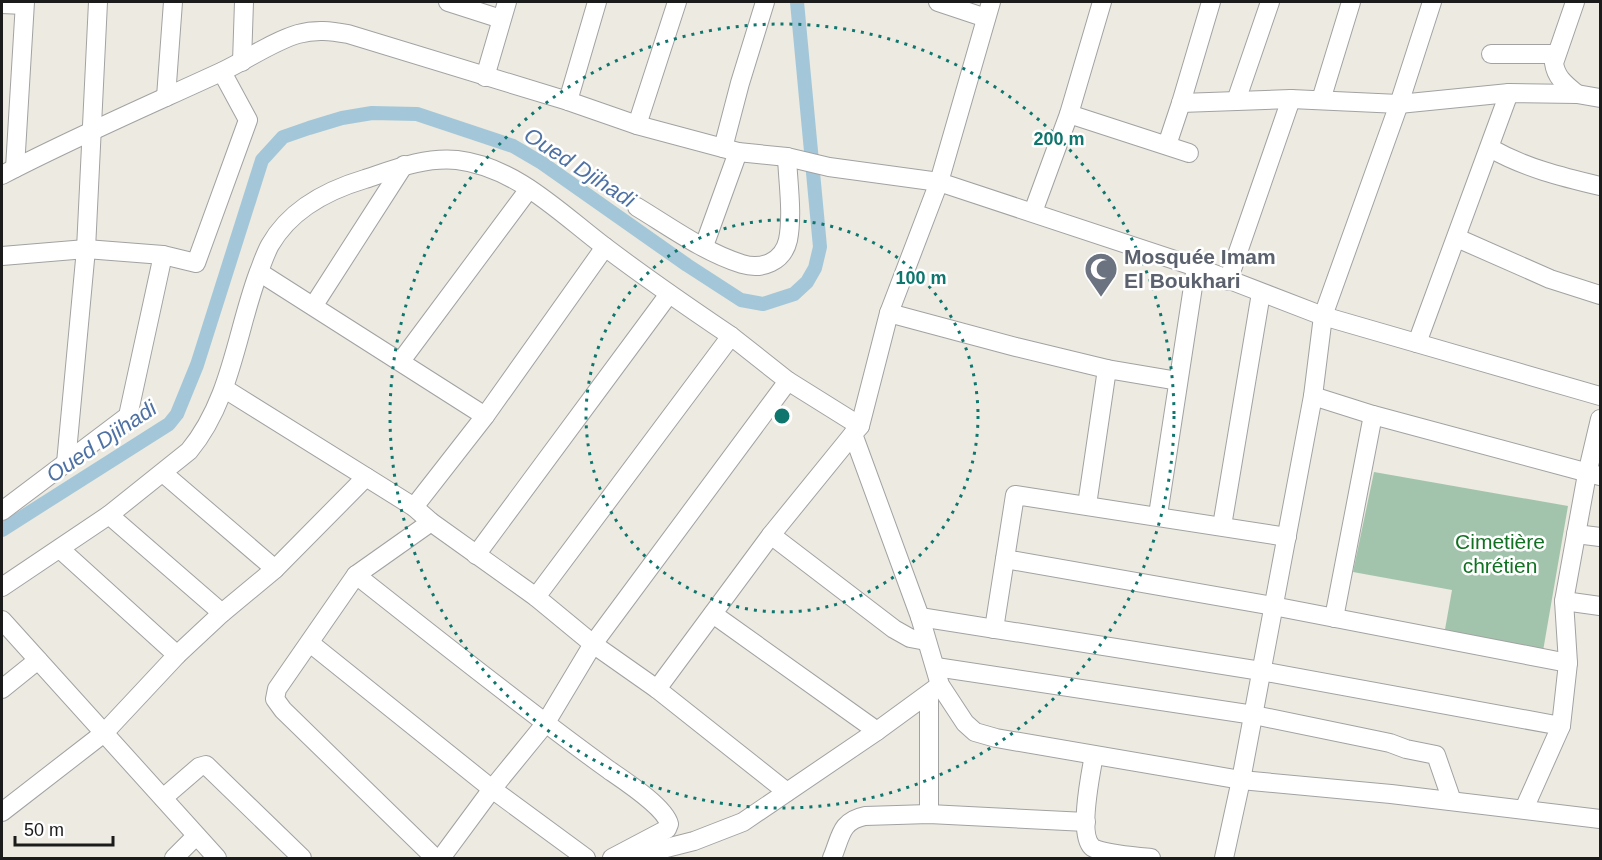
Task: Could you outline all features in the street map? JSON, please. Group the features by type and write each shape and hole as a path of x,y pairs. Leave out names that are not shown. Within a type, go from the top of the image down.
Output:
{"street":[{"path":"66,463 86,249 98,2"},
{"path":"166,97 173,2"},
{"path":"242,62 244,2"},
{"path":"447,2 501,19"},
{"path":"485,77 507,2"},
{"path":"568,101 597,2"},
{"path":"637,125 677,2"},
{"path":"704,246 730,150 740,83 765,2"},
{"path":"657,690 771,536 856,430 889,313 939,182 988,10 938,2"},
{"path":"1033,212 1069,114 1102,2"},
{"path":"1167,146 1210,2"},
{"path":"1236,101 1270,2"},
{"path":"1321,99 1351,2"},
{"path":"1224,858 1242,780 1313,396 1323,316 1399,104 1432,2"},
{"path":"1575,2 1554,63 1559,79 1577,94"},
{"path":"2,4 24,3 8,172"},
{"path":"8,172 222,72 279,40 300,33 323,30 348,34 568,101 637,125 730,150 793,158 829,167 939,182 1196,267 1323,316 1600,396"},
{"path":"1491,54 1556,54"},
{"path":"2,256 86,249 163,255 196,263 248,120 222,72"},
{"path":"1181,103 1321,99 1399,104 1509,93 1577,94 1600,98"},
{"path":"1417,343 1509,93"},
{"path":"1228,281 1291,99"},
{"path":"1069,114 1189,153"},
{"path":"1490,148 1512,161 1548,174 1600,186"},
{"path":"637,207 704,246 743,264 758,265 773,262 780,258 788,240 793,158"},
{"path":"2,587 109,515 163,473 189,451 200,438 225,388 249,299 270,245 280,230 304,207 340,186 404,165 431,160 456,160 478,164 514,179 529,189 856,430 920,617 935,682 929,814"},
{"path":"314,305 404,165"},
{"path":"401,361 529,189"},
{"path":"1457,238 1550,279 1600,295"},
{"path":"414,507 485,416 605,247"},
{"path":"2,512 128,416 163,255"},
{"path":"1158,515 1196,267"},
{"path":"259,272 485,416"},
{"path":"1222,526 1261,293"},
{"path":"476,555 669,294"},
{"path":"889,313 1107,369 1178,381"},
{"path":"536,597 731,336"},
{"path":"1087,505 1107,369"},
{"path":"441,858 492,789 545,724 593,644 788,381"},
{"path":"225,388 414,507 431,522 536,597 593,644 657,690 787,792"},
{"path":"1313,396 1373,415 1594,475"},
{"path":"1334,618 1373,415"},
{"path":"1524,809 1561,726 1568,663 1564,601 1576,534 1594,475 1600,419"},
{"path":"163,473 275,569"},
{"path":"3,808 104,733 177,655 222,613 275,569 366,477"},
{"path":"994,629 1015,495 1158,515 1287,537"},
{"path":"109,515 222,613"},
{"path":"431,522 356,575 277,689 275,699 435,858"},
{"path":"1576,534 1600,537"},
{"path":"771,536 894,629 910,638 926,641"},
{"path":"60,549 177,655"},
{"path":"1005,560 1273,606 1568,663"},
{"path":"356,575 545,724 660,810 668,820 667,829 612,858"},
{"path":"1564,601 1600,606"},
{"path":"713,614 877,731"},
{"path":"920,617 1261,672 1561,726"},
{"path":"2,620 217,858"},
{"path":"310,643 492,789 586,858"},
{"path":"2,689 38,660"},
{"path":"935,682 965,723 975,732 996,738 1242,780 1452,801 1600,819"},
{"path":"632,858 694,841 743,822 877,731 935,682 1254,715 1390,743 1436,755 1452,801"},
{"path":"1094,755 1087,796 1086,822 1089,842 1097,850 1151,858"},
{"path":"163,798 199,767 206,765 302,858"},
{"path":"832,858 846,823 865,816 929,814 1086,822"},
{"path":"174,858 196,836"}],"green space":[{"name":"Cimetière chrétien","path":"1374,472 1568,506 1543,651 1444,635 1452,590 1353,572"}],"waterway":[{"name":"Oued Djihadi","path":"2,530 169,424 177,414 197,365 262,160 283,137 342,118 372,113 417,114 513,146 542,163 741,300 763,304 794,294 807,282 815,268 820,247 797,2"}],"place":[{"name":"Mosquée Imam El Boukhari","path":"1101,298"}]}
